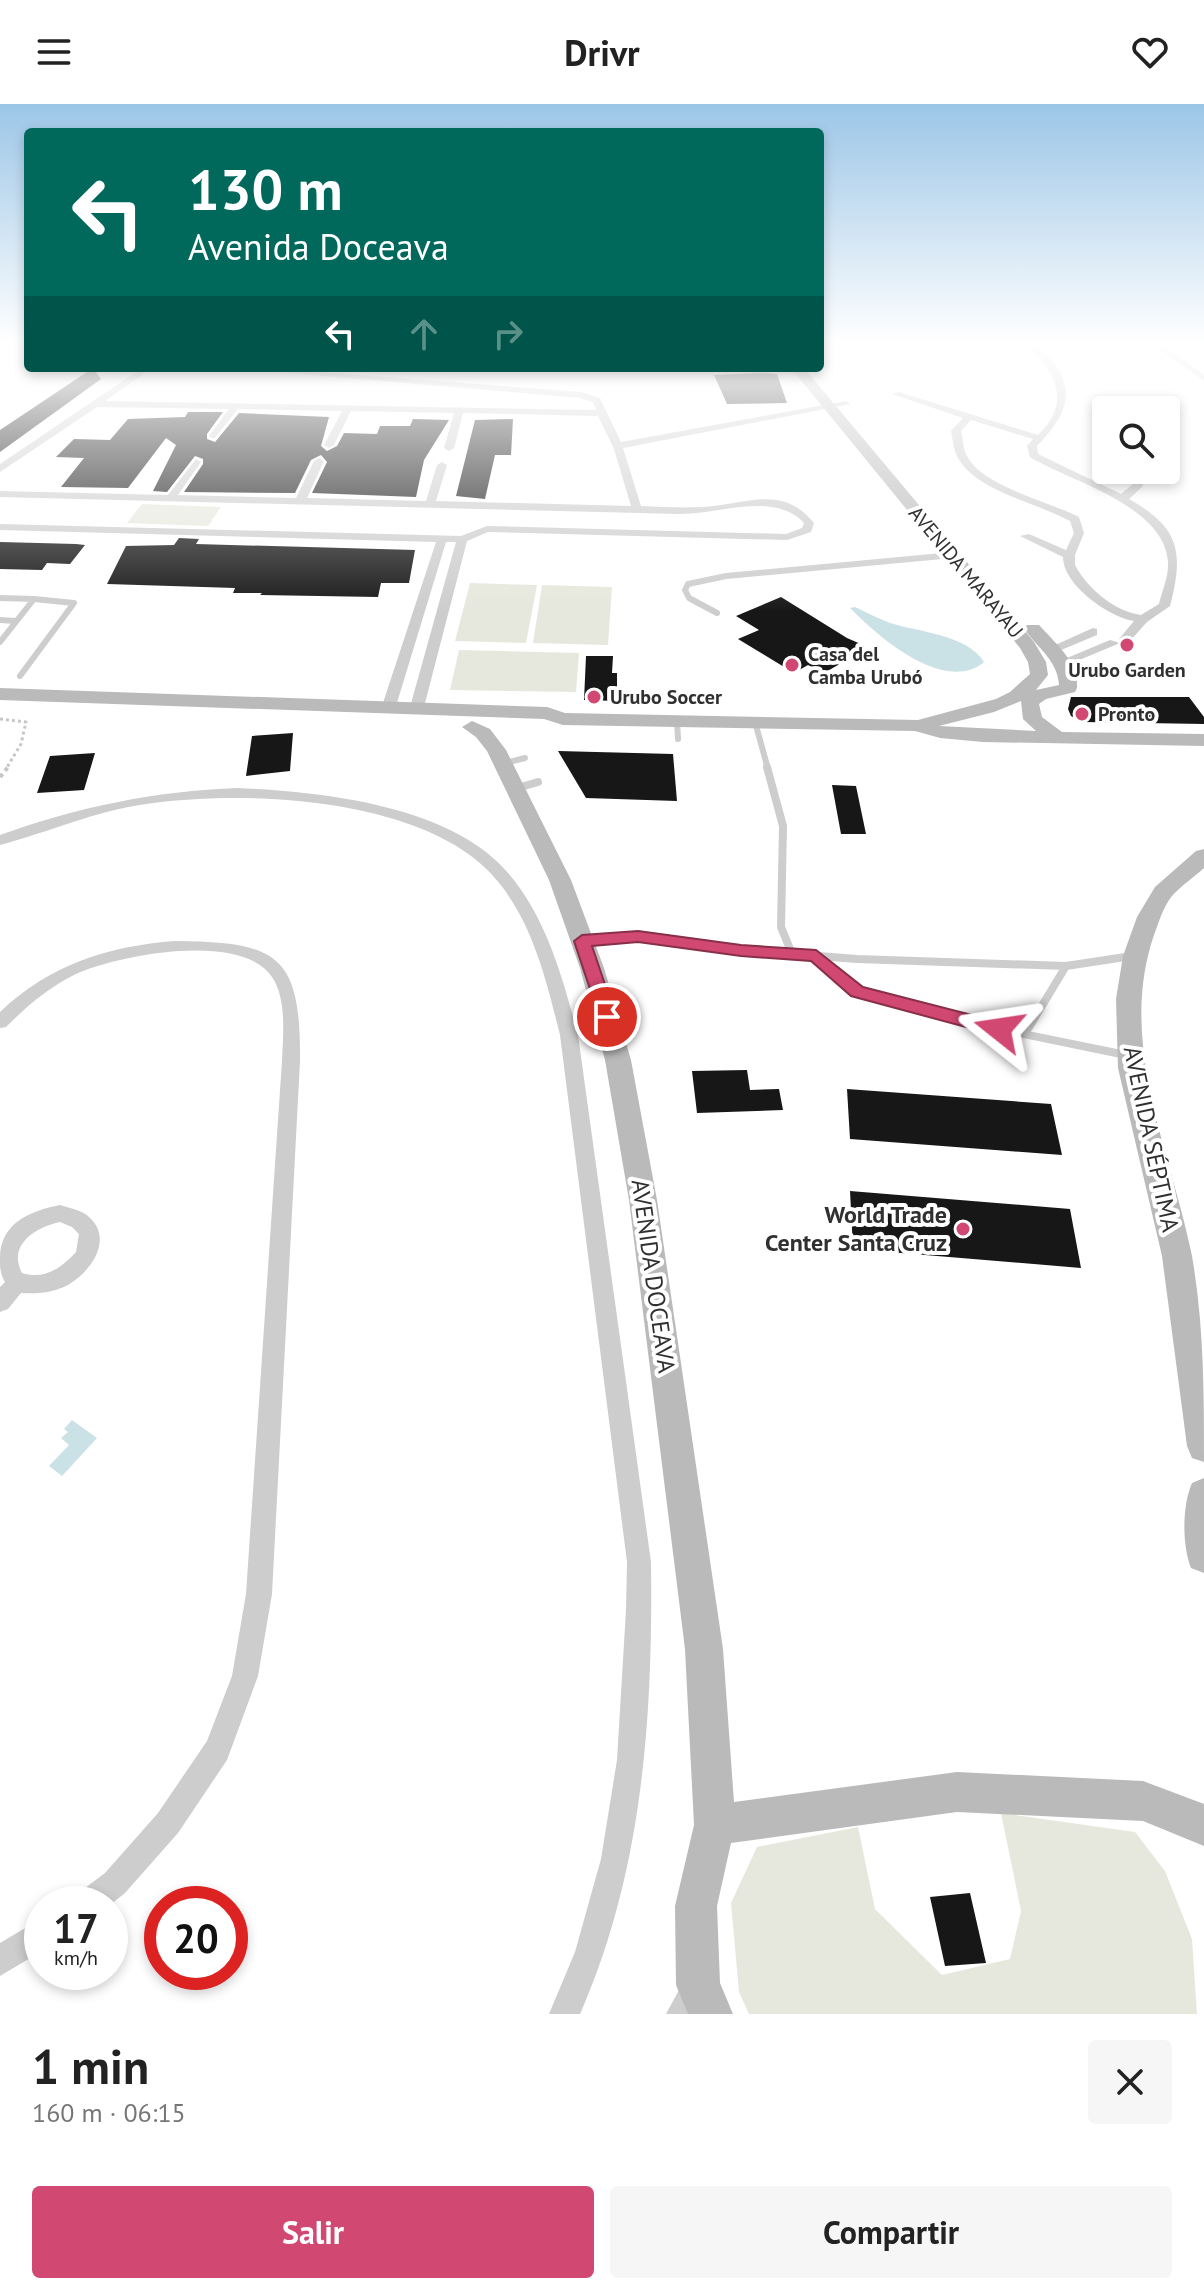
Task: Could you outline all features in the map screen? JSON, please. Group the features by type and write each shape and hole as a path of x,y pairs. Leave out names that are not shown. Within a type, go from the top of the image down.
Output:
{"main road":[{"name":"AVENIDA MARAYAU","path":"850,434 1028,646 1037,662 1039,675 1028,690 1004,702 916,725"},
{"name":"AVENIDA MARAYAU","path":"871,434 1061,663"},
{"path":"1059,739 1039,726 1029,708 1032,698 1068,688 1070,684 1061,663"},
{"path":"1053,693 1049,706 1054,715 1064,726 1088,739"},
{"path":"0,694 417,707 547,713 563,719"},
{"path":"0,705 415,717 472,727 498,720 504,711"},
{"path":"515,769 508,732 534,723 563,719 677,730 755,722 916,725 940,732 1059,739 1204,740"},
{"name":"AVENIDA DOCEAVA","path":"472,727 483,733 515,769 560,880 601,996 618,1060 643,1200 704,1649 715,1825 696,1906 697,2004"},
{"name":"AVENIDA SÉPTIMA","path":"1204,856 1163,892 1149,917 1135,956 1128,999 1130,1056 1177,1256 1204,1446"},
{"path":"1204,1495 1204,1555"},
{"path":"715,1825 957,1792 1143,1801 1204,1825"}],"street":[{"path":"0,469 50,434"},
{"path":"329,445 335,434"},
{"path":"449,448 453,434"},
{"path":"611,434 637,509"},
{"path":"617,446 681,434"},
{"path":"957,434 961,454 968,465 1000,485 1075,519 1079,533 1069,555 1069,565 1074,574 1118,619 1143,619"},
{"path":"1025,434 1038,438"},
{"path":"1042,434 1032,446 1033,455 1044,463 1123,498 1154,523 1168,542 1173,556 1173,579 1164,606 1143,619 1120,641 1061,663"},
{"path":"300,501 319,461"},
{"path":"172,497 196,462"},
{"path":"430,505 442,465"},
{"path":"1123,498 1138,484"},
{"path":"0,494 709,510 747,503 781,502 803,514 809,523 807,530 787,537 487,529 462,539 0,527"},
{"path":"487,529 492,506"},
{"path":"1025,536 1069,555"},
{"path":"389,706 442,539"},
{"path":"417,707 462,539"},
{"path":"1050,650 1093,632"},
{"path":"0,840 77,813 155,796 228,790 303,796 424,824 470,846 504,878 527,913 553,974 569,1035 639,1562 640,1648 632,1752 618,1838 591,1951 564,2014"},
{"path":"0,1022 18,1002 50,979 91,960 138,948 175,945 246,951 270,963 282,979 291,1015 291,1061 259,1594 245,1676 217,1750 168,1823 111,1886"},
{"path":"0,1302 17,1283"},
{"path":"0,1961 24,1945"}],"lane":[{"path":"717,613 689,598 685,590 688,584 726,576 953,555"},
{"path":"0,598 74,603 20,676"},
{"path":"0,642 34,599"},
{"path":"0,620 16,621"},
{"path":"755,722 783,826 781,927 792,954"},
{"path":"582,941 638,936 816,956 1066,966 1135,956"},
{"path":"816,956 857,991 1025,1034 1130,1056"},
{"path":"1025,1034 1066,966"}],"path":[{"path":"0,719 26,722 26,731 15,755 0,777"}],"shaded area":[{"path":"142,504 221,507 208,526 127,523"},
{"path":"470,583 537,585 526,643 455,641"},
{"path":"542,585 612,587 608,645 533,643"},
{"path":"459,650 579,653 576,692 450,690"},
{"path":"1001,1813 1135,1832 1165,1871 1192,1939 1197,2014 749,2014 739,1992 731,1903 757,1847 858,1827 875,1909 942,1975 1010,1959 1021,1911"}],"water":[{"path":"855,607 890,623 955,640 977,653 984,662 968,670 950,671 932,667 912,658 877,633 850,608"},
{"path":"72,1420 97,1438 62,1476 49,1466 69,1445 61,1438 68,1432 64,1429"}],"building":[{"path":"0,434 25,434 0,452"},
{"path":"115,434 207,434 207,439 215,442 222,434 324,434 321,446 327,451 337,446 343,434 440,434 424,460 416,497 312,493 327,462 321,455 311,460 295,493 184,492 203,464 203,459 195,456 167,492 153,491 176,445 166,438 128,488 61,487 84,458 56,457 74,439 110,440"},
{"path":"471,434 512,434 511,455 495,455 485,499 456,496"},
{"path":"179,538 199,539 196,544 415,550 409,583 381,583 378,597 260,595 262,593 233,593 235,588 107,584 126,546 174,545"},
{"path":"0,542 85,545 70,564 47,563 42,570 0,569"},
{"path":"781,597 863,645 839,658 845,661 824,673 808,665 794,673 738,639 759,630 736,616"},
{"path":"586,656 613,656 612,673 617,673 617,701 584,700"},
{"path":"1071,697 1189,697 1204,717 1204,724 1083,722 1071,716 1068,709"},
{"path":"293,733 290,771 246,776 252,736"},
{"path":"558,751 673,754 677,801 586,798"},
{"path":"95,753 84,790 37,793 50,756"},
{"path":"832,785 856,786 866,834 841,834"},
{"path":"747,1070 750,1090 779,1089 783,1110 697,1113 692,1071"},
{"name":"World Trade Center Santa Cruz","path":"847,1089 1051,1104 1062,1155 850,1139"},
{"name":"World Trade Center Santa Cruz","path":"850,1191 1070,1209 1081,1268 853,1249"},
{"path":"970,1893 986,1963 945,1966 930,1897"}],"place":[{"name":"Urubo Garden","path":"1127,645"},
{"name":"Casa del Camba Urubó","path":"792,665"},
{"name":"Urubo Soccer","path":"594,697"},
{"name":"Pronto","path":"1082,714"},
{"name":"World Trade Center Santa Cruz","path":"963,1229"}],"route":[{"path":"607,1017 582,941 638,936 696,945 816,956 857,991 999,1029"}]}
